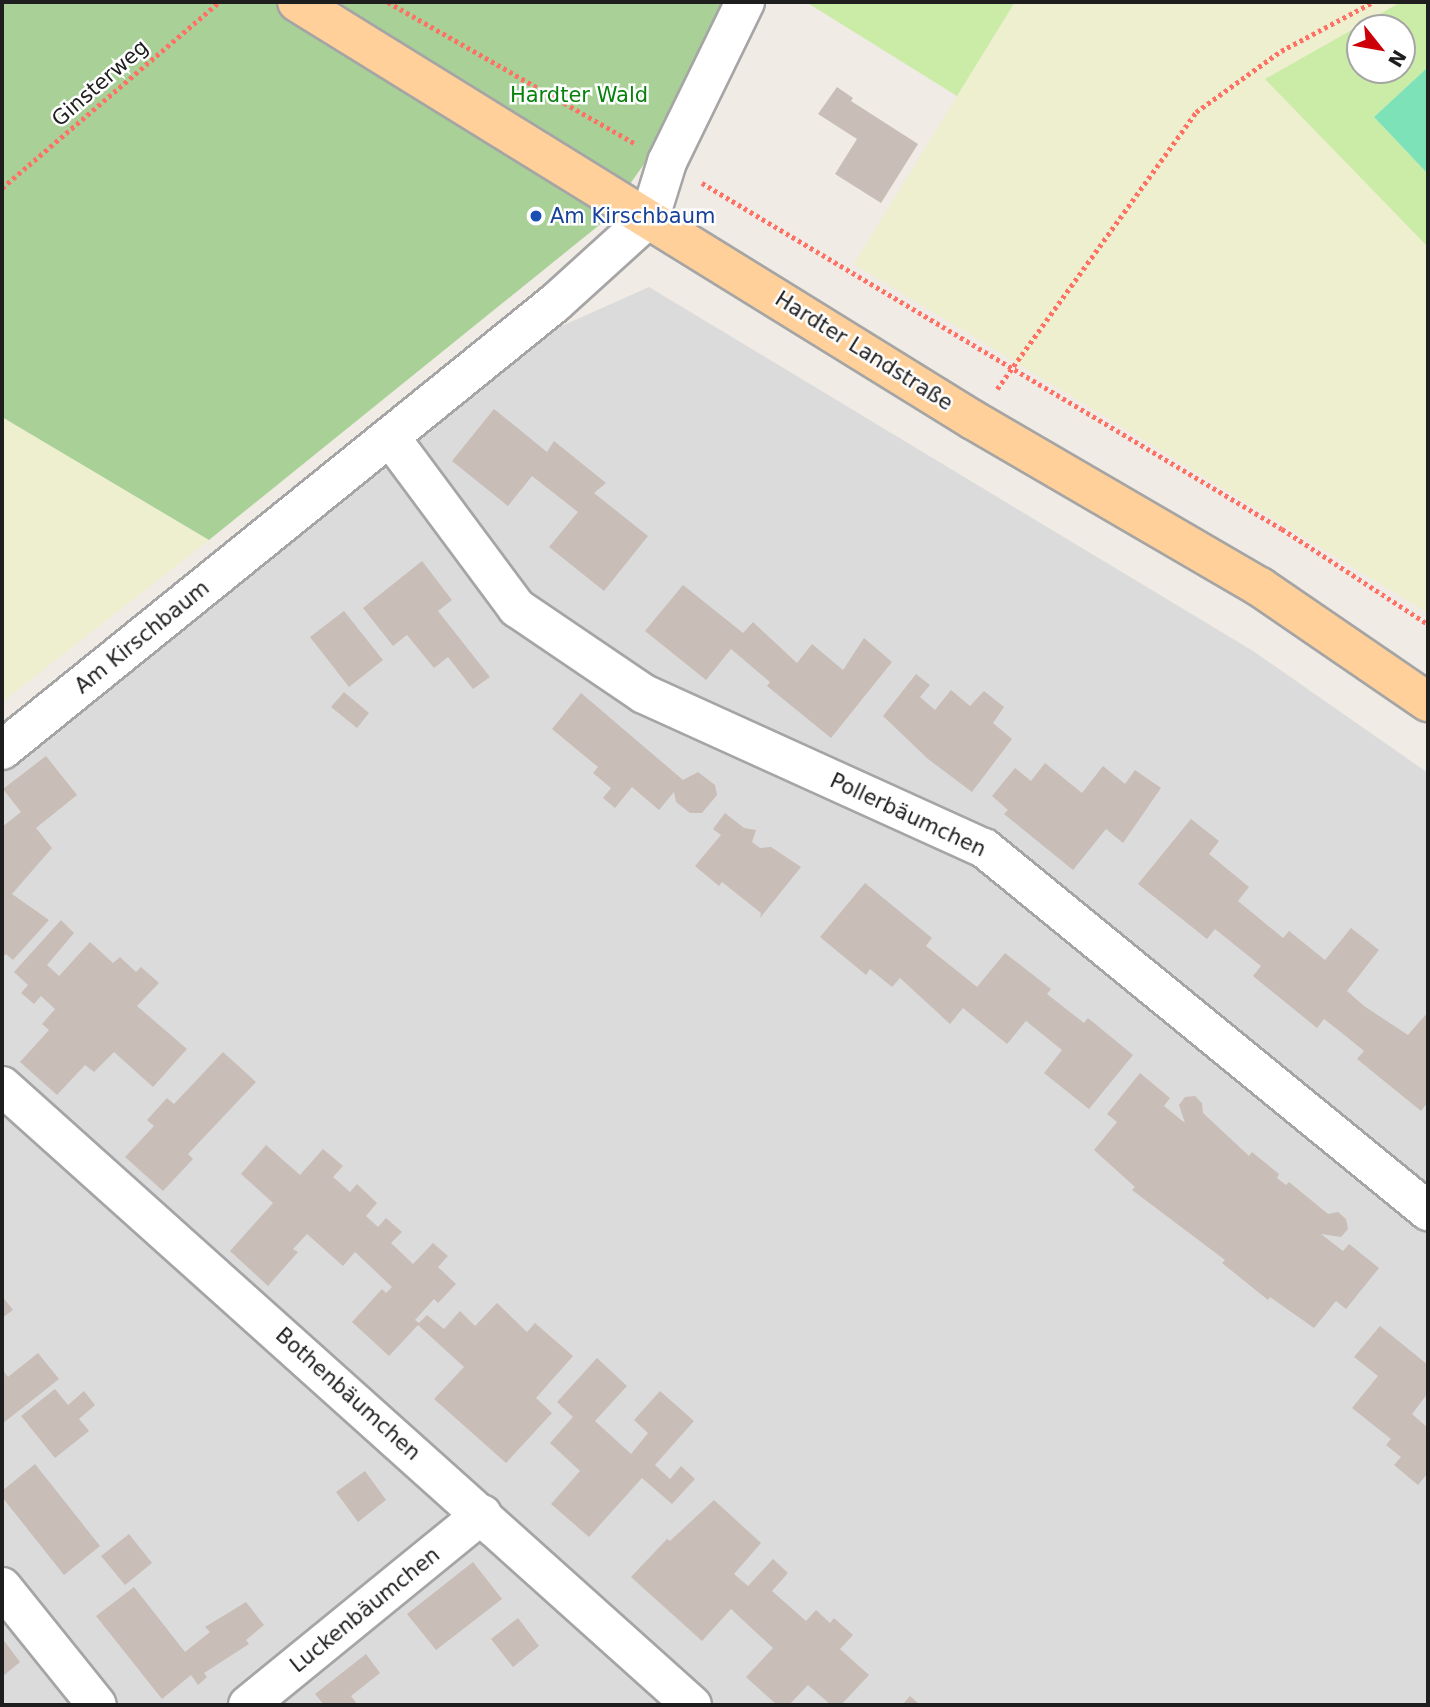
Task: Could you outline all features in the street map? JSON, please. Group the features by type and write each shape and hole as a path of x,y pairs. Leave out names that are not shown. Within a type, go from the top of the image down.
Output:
{"main road":[{"name":"Hardter Landstraße","path":"297,2 650,217 973,420 1260,587 1428,702"}],"street":[{"path":"650,217 667,162 745,2"},
{"name":"Am Kirschbaum","path":"2,750 555,303 650,217"},
{"name":"Pollerbäumchen","path":"390,438 517,608 644,694 984,848 1428,1211"},
{"name":"Bothenbäumchen","path":"2,1086 692,1705"},
{"name":"Luckenbäumchen","path":"248,1705 482,1514"},
{"path":"2,1587 97,1705"}],"path":[{"name":"Ginsterweg","path":"2,188 219,2"},
{"path":"388,2 667,162 1282,529 1428,624"},
{"path":"973,420 1013,369 1196,111 1281,51 1373,2"}],"shaded area":[{"path":"649,287 1253,651 1428,773 1428,1705 2,1705 2,769 526,342"}],"green space":[{"name":"Hardter Wald","path":"2,2 759,2 603,222 209,540 2,417"},
{"path":"806,2 1015,2 957,96"},
{"path":"1015,2 1401,2 1380,14 1346,14 1346,33 1266,79 1428,247 1428,613 854,264"},
{"path":"1401,2 1428,2 1428,67 1416,78 1416,14 1380,14"},
{"path":"1346,33 1346,84 1410,84 1374,117 1428,174 1428,247 1265,79"},
{"path":"1428,67 1428,174 1374,117 1410,84 1416,84 1416,78"},
{"path":"2,417 209,540 2,702"}],"building":[{"path":"837,87 853,98 851,101 918,144 881,203 835,174 857,139 818,114"},
{"path":"494,409 547,452 554,441 606,483 594,493 648,536 604,591 549,547 578,512 532,476 508,506 452,461"},
{"path":"422,561 452,600 438,611 490,677 473,689 448,657 434,668 407,635 393,646 363,608"},
{"path":"683,585 743,633 753,622 797,663 812,644 843,670 864,638 892,662 831,738 767,686 770,682 731,649 706,680 645,631"},
{"path":"344,611 383,660 349,687 310,637"},
{"path":"916,674 930,685 920,697 935,710 951,690 970,706 984,691 1004,707 993,723 1012,739 972,792 928,759 883,716"},
{"path":"344,692 369,713 357,728 331,707"},
{"path":"581,693 683,780 698,772 715,785 717,795 702,813 690,813 676,802 674,792 659,810 632,787 615,808 603,798 611,788 593,773 598,767 552,729"},
{"path":"46,756 77,795 36,828 52,848 12,894 49,920 13,960 6,954 2,958 2,827 21,812 3,789"},
{"path":"1045,763 1082,793 1103,766 1125,784 1135,770 1161,788 1123,843 1106,829 1073,870 1004,814 1008,810 992,796 1015,768 1031,781"},
{"path":"725,813 744,828 756,830 752,842 760,848 771,847 801,867 760,918 761,913 722,882 719,886 695,866 721,835 713,829"},
{"path":"1191,819 1219,841 1209,854 1249,887 1238,901 1283,938 1289,931 1325,960 1351,928 1379,950 1347,991 1364,1006 1408,1035 1428,1012 1428,1102 1421,1111 1357,1059 1364,1051 1342,1033 1324,1019 1317,1028 1253,976 1261,966 1215,929 1207,939 1138,884"},
{"path":"865,883 932,938 926,946 977,987 1005,953 1051,989 1047,994 1084,1023 1088,1018 1133,1055 1089,1109 1044,1073 1062,1050 1026,1021 1007,1044 963,1008 950,1024 900,978 892,987 870,969 866,975 820,937"},
{"path":"61,920 74,933 47,965 59,976 90,942 113,963 120,957 136,972 141,967 159,983 137,1006 187,1049 153,1087 114,1052 94,1072 85,1065 57,1095 20,1062 49,1030 42,1024 55,1009 41,996 34,1004 21,993 28,985 14,972"},
{"path":"223,1052 256,1082 188,1154 193,1159 163,1191 125,1157 154,1126 147,1120 167,1098 174,1104"},
{"path":"1140,1073 1170,1098 1164,1106 1185,1123 1179,1105 1185,1097 1195,1096 1202,1103 1203,1113 1249,1156 1252,1152 1279,1174 1277,1178 1286,1185 1289,1182 1328,1214 1338,1212 1346,1219 1348,1229 1341,1237 1321,1234 1343,1251 1349,1244 1379,1268 1346,1309 1336,1301 1314,1328 1270,1297 1268,1300 1222,1263 1225,1260 1132,1190 1135,1187 1094,1150 1117,1122 1107,1114"},
{"path":"266,1145 300,1175 323,1149 343,1166 333,1177 350,1192 357,1184 377,1203 366,1216 378,1227 386,1218 402,1232 391,1243 413,1264 433,1243 448,1256 438,1267 456,1284 438,1303 434,1299 415,1320 419,1323 427,1315 444,1329 460,1311 475,1326 497,1303 527,1332 535,1323 573,1356 536,1398 552,1413 506,1463 434,1399 464,1367 418,1325 389,1356 352,1322 382,1289 386,1293 392,1287 355,1252 343,1266 307,1234 293,1249 298,1252 268,1286 230,1251 273,1203 241,1174"},
{"path":"2,1296 13,1310 2,1318"},
{"path":"1380,1326 1428,1365 1428,1393 1412,1414 1428,1428 1428,1473 1418,1485 1394,1465 1401,1457 1386,1445 1391,1439 1352,1408 1378,1376 1354,1357"},
{"path":"38,1353 59,1379 2,1424 2,1369 8,1377"},
{"path":"597,1358 627,1386 595,1421 631,1454 648,1433 634,1420 660,1391 694,1421 655,1465 670,1479 681,1466 695,1479 672,1504 642,1478 589,1537 551,1504 580,1471 550,1443 573,1417 557,1402"},
{"path":"55,1389 68,1405 84,1391 95,1405 79,1419 89,1431 55,1458 21,1416"},
{"path":"35,1464 100,1546 64,1575 2,1497 2,1491"},
{"path":"365,1471 386,1500 358,1522 336,1492"},
{"path":"714,1500 761,1543 734,1574 748,1586 773,1559 788,1573 772,1591 806,1621 816,1610 830,1623 834,1618 853,1635 840,1649 869,1675 841,1705 831,1705 808,1685 789,1705 777,1705 746,1677 773,1648 731,1609 702,1641 631,1577 667,1539 670,1541"},
{"path":"129,1534 152,1563 125,1585 101,1556"},
{"path":"473,1562 502,1599 436,1650 407,1614"},
{"path":"134,1587 185,1652 210,1632 205,1627 246,1602 264,1625 246,1640 249,1644 204,1673 207,1677 198,1685 191,1675 162,1699 96,1616"},
{"path":"518,1618 539,1646 513,1667 491,1639"},
{"path":"2,1638 20,1662 2,1677"},
{"path":"366,1654 380,1673 351,1696 358,1705 324,1705 315,1694"},
{"path":"910,1696 920,1705 902,1705"}],"place":[{"name":"Am Kirschbaum","path":"536,216"}]}
